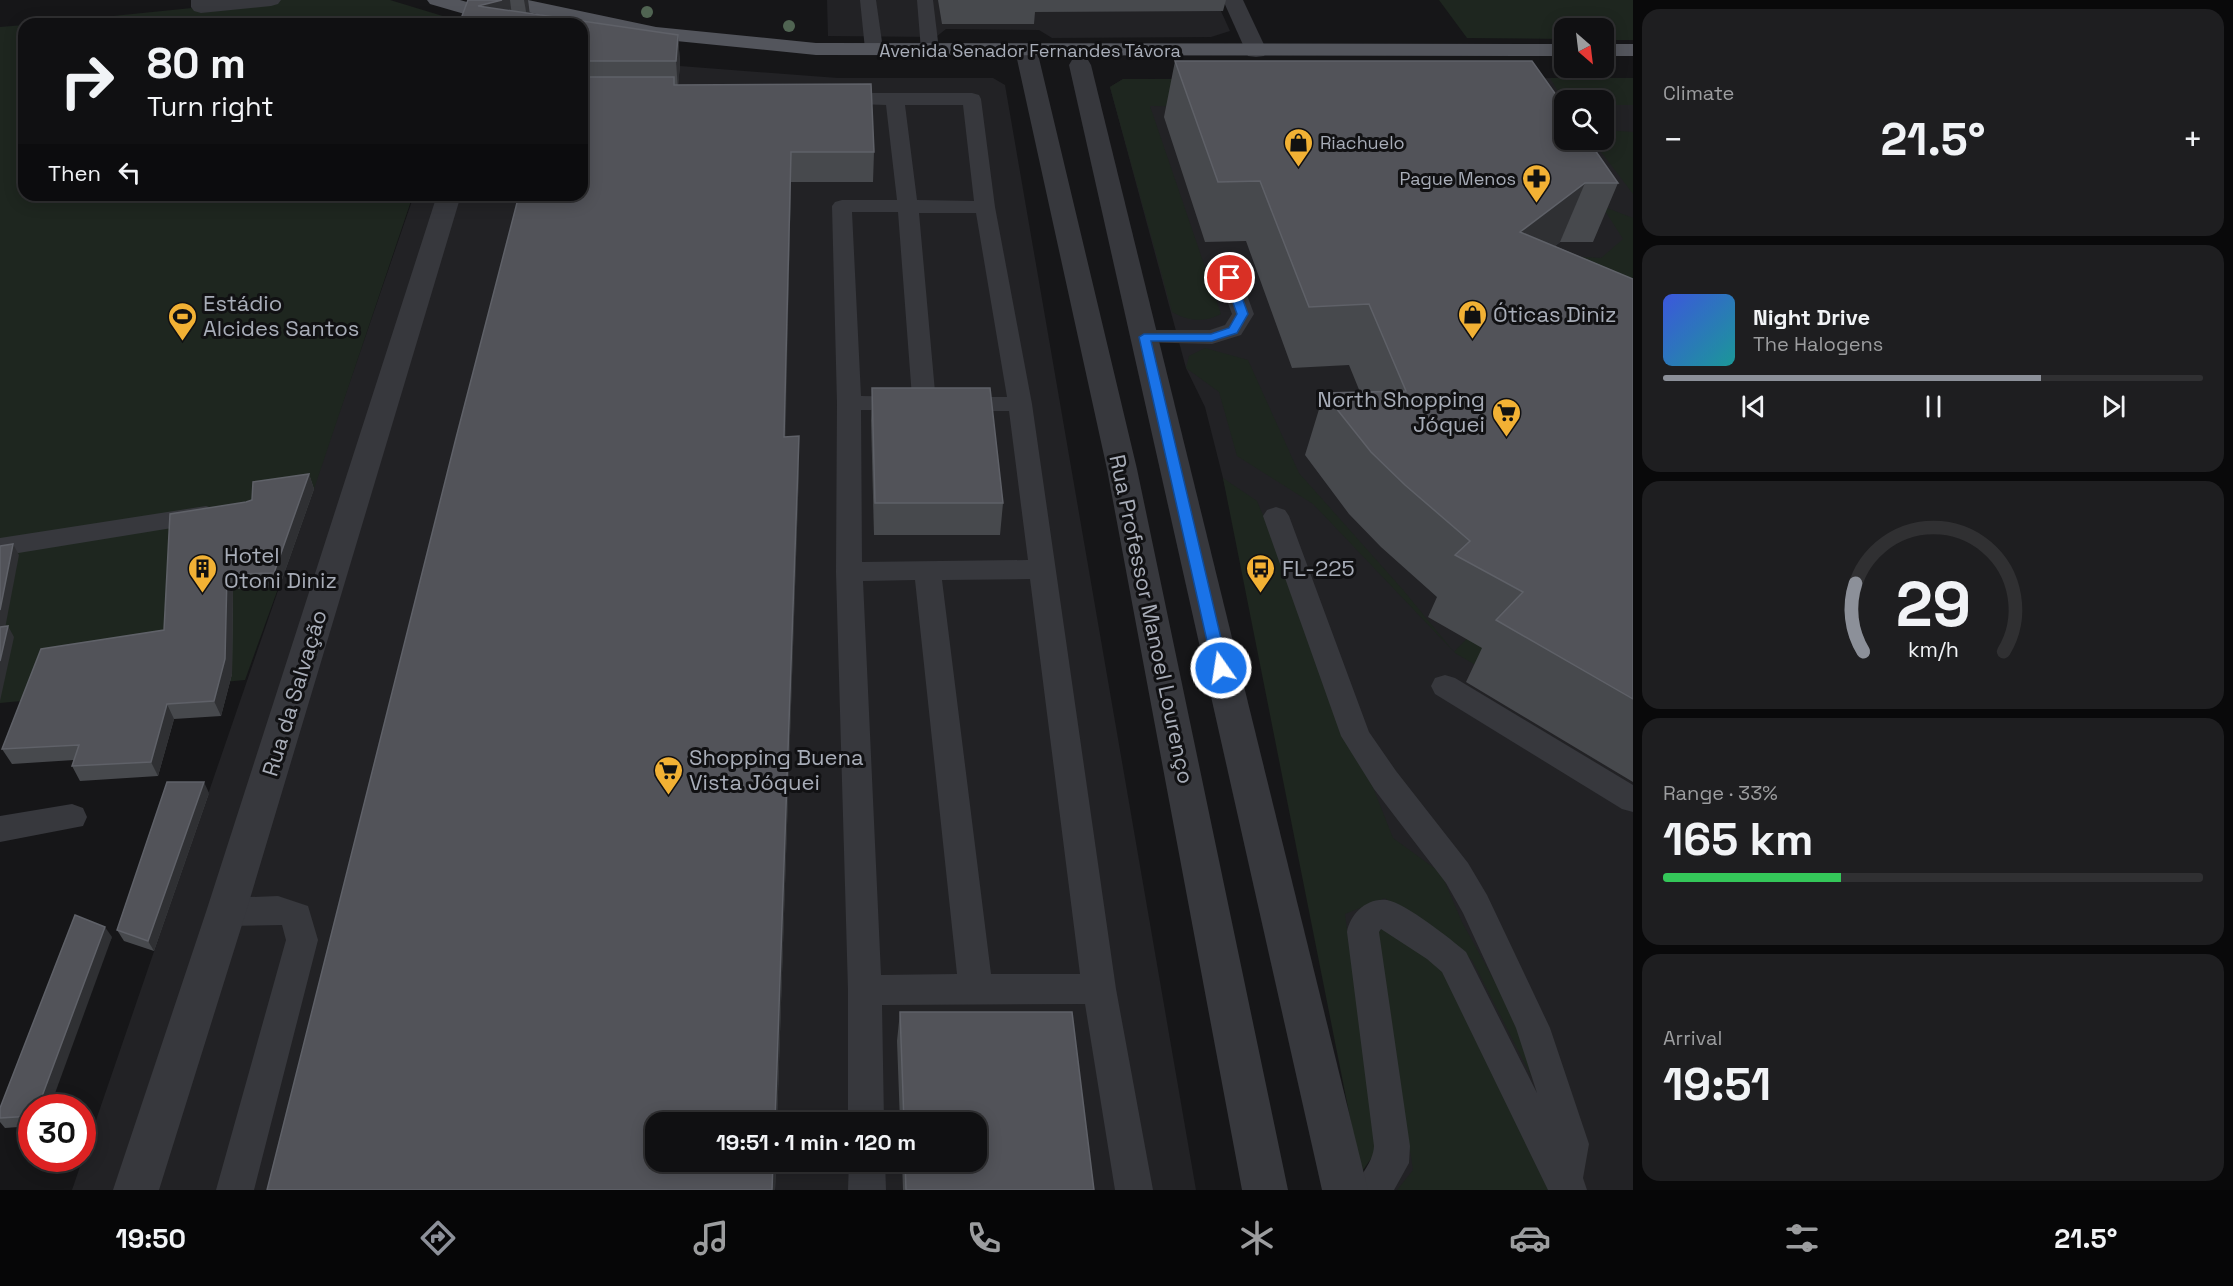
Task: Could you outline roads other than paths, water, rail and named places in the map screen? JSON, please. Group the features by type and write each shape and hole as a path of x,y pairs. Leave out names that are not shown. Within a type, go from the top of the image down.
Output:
{"main road":[{"path":"437,0 501,18"},
{"name":"Avenida Senador Fernandes Távora","path":"499,0 585,18"},
{"name":"Avenida Senador Fernandes Távora","path":"588,19 656,33 816,49 930,50 1027,57 1080,65 1554,64"},
{"name":"Avenida Senador Fernandes Távora","path":"588,38 682,52 822,65 1256,51 1554,50"},
{"path":"1614,50 1633,50"},
{"path":"1614,64 1633,64"}],"street":[{"path":"201,0 201,7 271,0"},
{"path":"1233,0 1256,51"},
{"name":"Rua Professor Manoel Lourenço","path":"1027,57 1092,337 1167,688 1265,1190"},
{"path":"1080,65 1345,1190"},
{"name":"Rua da Salvação","path":"136,1190 226,912 447,201"},
{"path":"1092,337 1144,337"}],"lane":[{"path":"868,0 874,49"},
{"path":"925,0 930,50"},
{"path":"814,99 972,99 985,207 1020,404 1099,989 1134,1190"},
{"path":"896,99 908,206 924,403"},
{"path":"866,1112 865,990 849,572 849,403 842,206 985,207"},
{"path":"1144,337 1212,337 1233,330 1243,314 1223,260"},
{"path":"849,403 1020,404"},
{"path":"0,547 231,511"},
{"path":"1276,516 1356,736 1385,780 1462,881 1489,929 1533,1028 1571,1144 1567,1186"},
{"path":"849,572 1043,569"},
{"path":"927,570 976,990"},
{"path":"1445,686 1633,800"},
{"path":"0,829 72,817"},
{"path":"226,912 278,910 296,916 302,940 235,1190"},
{"path":"1372,1190 1391,1163 1392,1146 1363,932 1366,921 1371,917 1386,914 1439,948 1454,962 1567,1186"},
{"path":"865,990 1099,989"},
{"path":"867,1172 867,1190"}],"place":[{"name":"Riachuelo","path":"1299,168"},
{"name":"Pague Menos","path":"1537,204"},
{"name":"Óticas Diniz","path":"1472,340"},
{"name":"Estádio Alcides Santos","path":"182,342"},
{"name":"North Shopping Jóquei","path":"1506,438"},
{"name":"Hotel Otoni Diniz","path":"203,594"},
{"name":"FL-225","path":"1261,594"},
{"name":"Shopping Buena Vista Jóquei","path":"668,796"}]}
